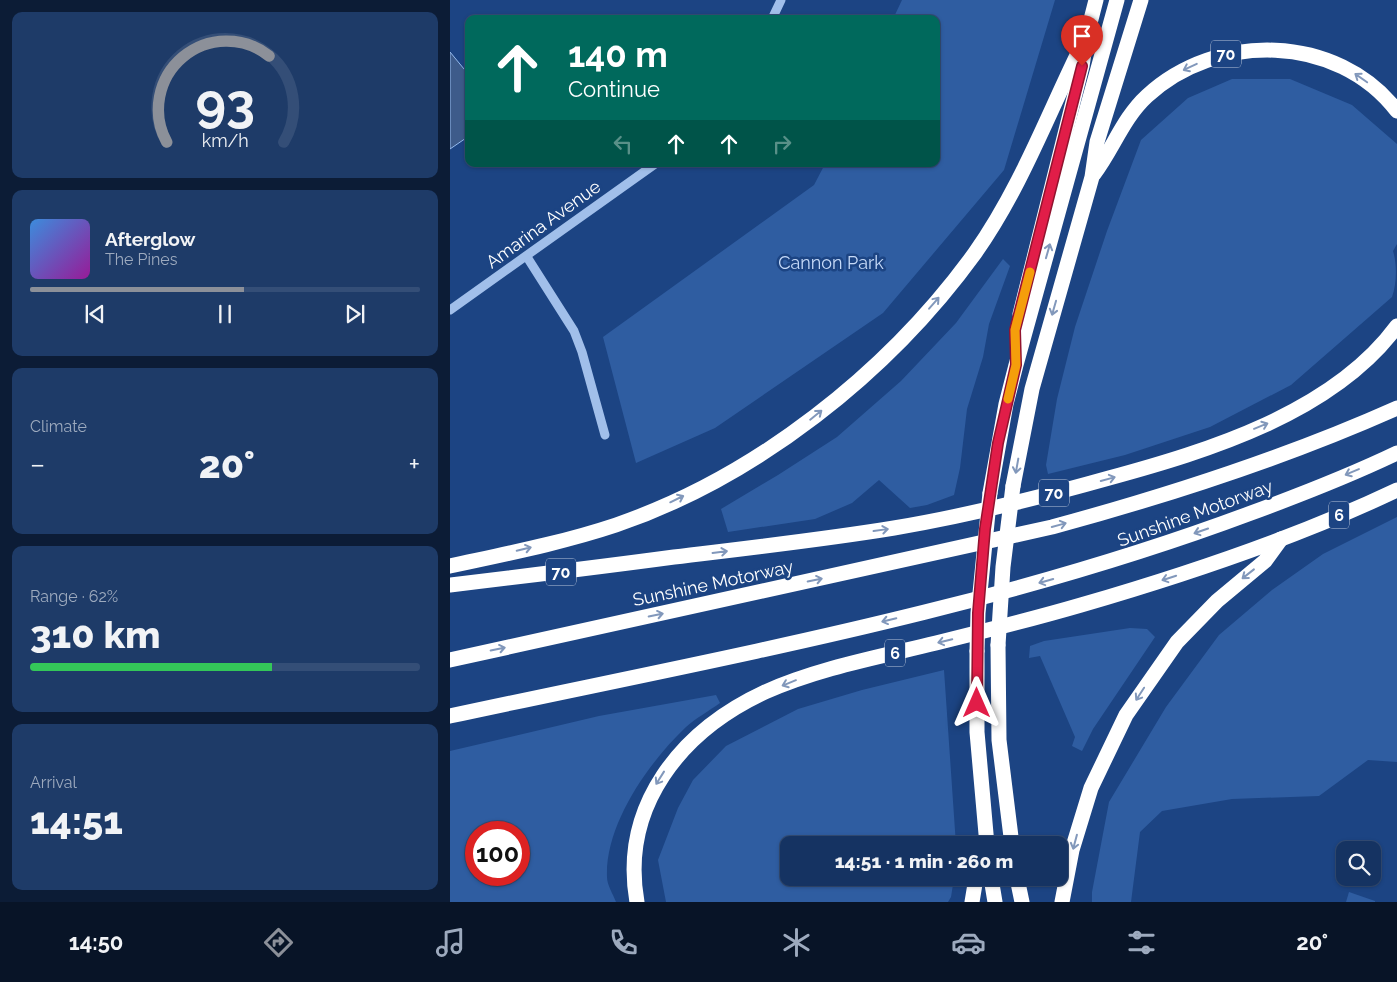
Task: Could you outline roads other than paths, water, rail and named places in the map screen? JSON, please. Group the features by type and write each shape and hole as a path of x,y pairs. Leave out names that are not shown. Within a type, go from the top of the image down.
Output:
{"highway":[{"path":"1016,365 1015,330 1082,66 1087,35 1096,0"},
{"path":"985,836 977,732 977,650 978,613 990,493 1002,424 1016,365 1117,0"},
{"path":"1092,177 1097,142 1141,0"},
{"path":"450,566 567,539 617,524 672,501 766,450 810,420 863,377 910,332 975,252 1018,183 1087,35"},
{"name":"70","path":"1011,836 999,740 998,645 1003,567 1013,486 1032,389 1092,177 1103,162 1127,118 1146,97 1181,71 1213,57 1258,50 1283,50 1323,59 1351,71 1376,89 1397,111"},
{"name":"70","path":"450,585 868,532 1046,496 1142,469 1270,423 1300,408 1357,368 1397,326"},
{"name":"Sunshine Motorway","path":"450,660 1052,527 1148,501 1238,472 1397,408"},
{"name":"Sunshine Motorway","path":"450,716 824,636 1023,587 1121,560 1304,493 1397,453"},
{"name":"6","path":"637,902 633,866 636,841 641,817 652,792 683,749 734,710 764,693 819,672 1062,611 1215,564 1281,539 1397,490"},
{"path":"1062,902 1072,850 1086,803 1100,765 1126,715 1177,642 1217,601 1265,561 1281,539"},
{"path":"972,902 975,886"},
{"path":"992,886 995,902"},
{"path":"1019,886 1022,902"}],"street":[{"path":"774,15 781,0"},
{"name":"Amarina Avenue","path":"450,310 652,167"},
{"path":"527,257 574,332 580,345 605,435"}],"park label":[{"name":"Cannon Park","path":"831,262"}]}
